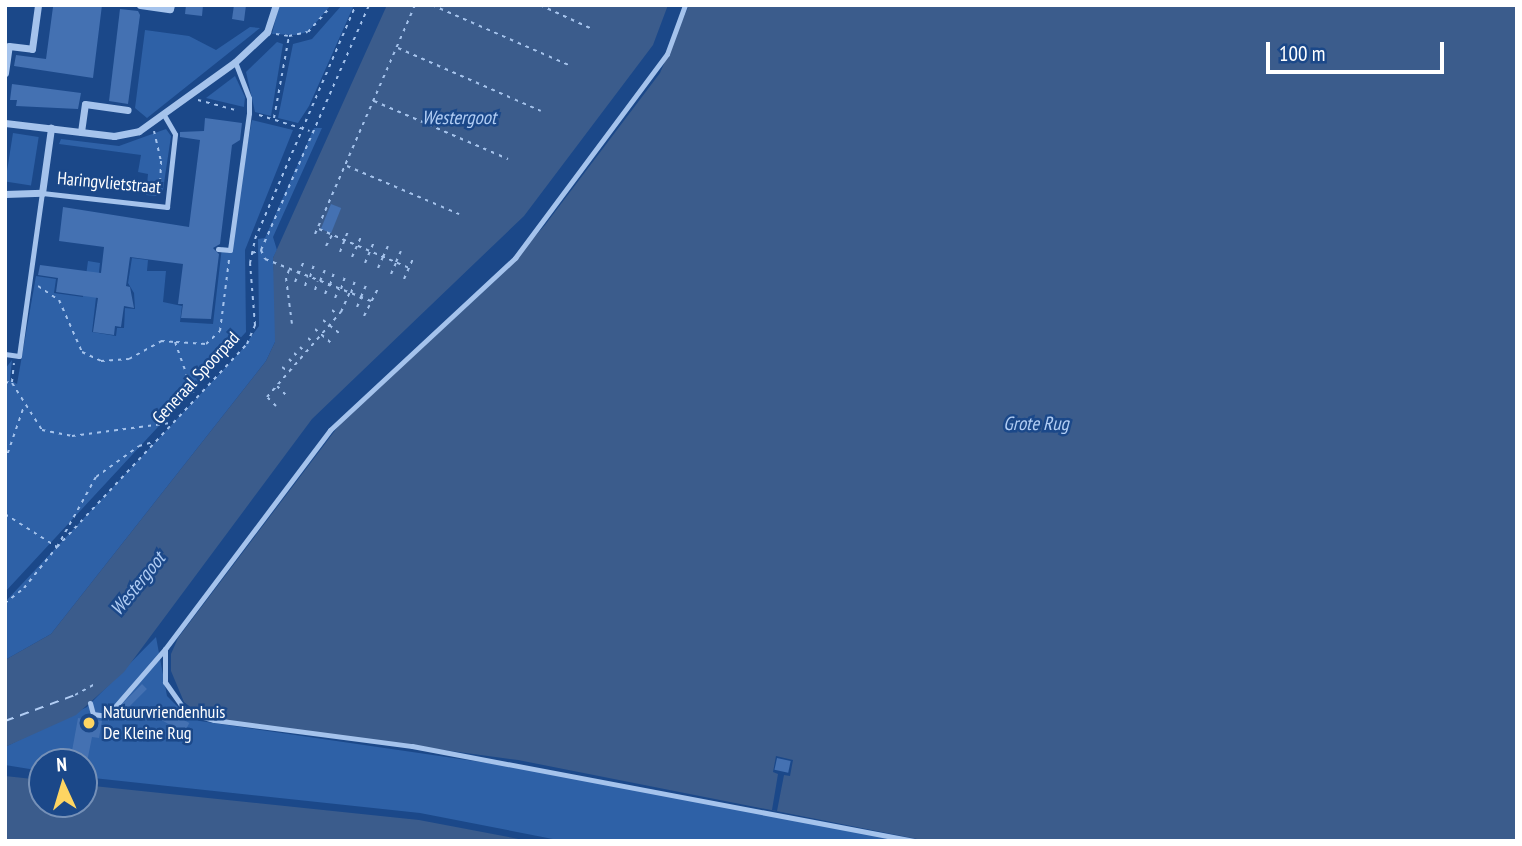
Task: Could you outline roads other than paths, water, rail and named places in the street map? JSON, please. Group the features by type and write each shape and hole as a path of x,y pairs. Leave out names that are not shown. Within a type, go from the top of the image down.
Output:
{"street":[{"path":"5,73 9,46 32,49 38,5"},
{"path":"140,5 170,9 171,5"},
{"path":"5,122 121,136 150,125 165,117 235,62 267,32 276,5"},
{"path":"81,132 85,104 128,110"},
{"name":"Haringvlietstraat","path":"5,194 42,193 51,128"}],"lane":[{"path":"90,703 93,713 107,716 165,649 330,430 515,257 667,54 685,5"},
{"path":"218,249 230,250 250,113 249,98 235,62"},
{"name":"Haringvlietstraat","path":"5,354 19,356 42,193 167,207 175,134 165,117"},
{"path":"165,649 165,682 186,712 214,720 426,748 914,841"}],"water":[{"name":"Westergoot","path":"387,5 668,5 653,45 524,216 312,419 124,672 76,715 5,747 5,660 51,634 266,361 275,342 273,258"},
{"name":"Grote Rug","path":"689,5 1517,5 1517,841 927,841 518,760 223,720 198,713 184,702 171,671 171,654 178,638 340,424 501,275 545,225 660,73"},
{"path":"5,776 28,778 28,818 98,818 98,786 419,820 529,841 5,841"}],"place":[{"name":"Natuurvriendenhuis De Kleine Rug","path":"89,723"}]}
